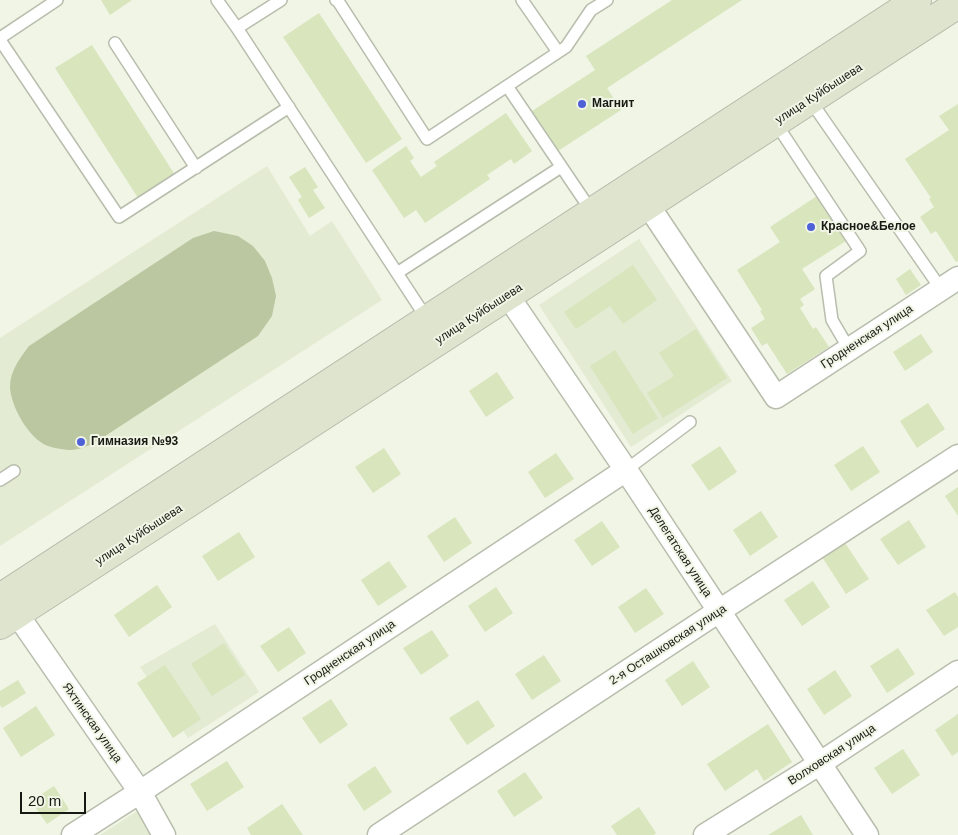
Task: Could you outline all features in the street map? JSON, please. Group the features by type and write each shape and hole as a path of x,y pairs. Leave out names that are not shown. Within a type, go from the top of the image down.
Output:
{"main road":[{"name":"улица Куйбышева","path":"5,608 501,285 592,212 917,0"},
{"name":"улица Куйбышева","path":"5,608 427,319 501,285 648,204 958,4"}],"street":[{"name":"Гродненская улица","path":"648,204 776,397 950,284"},
{"name":"Делегатская улица","path":"501,285 626,470 866,835"},
{"name":"2-я Осташковская улица","path":"379,835 958,456"},
{"name":"Гродненская улица","path":"73,835 626,470"},
{"name":"Яхтинская улица","path":"5,608 140,792 164,835"},
{"name":"Волховская улица","path":"705,835 819,764 958,672"}],"lane":[{"path":"57,0 0,39 120,217 289,107"},
{"path":"217,0 427,319"},
{"path":"237,28 281,0"},
{"path":"336,0 427,139 566,47 591,10 607,0"},
{"path":"522,0 558,52"},
{"path":"584,0 591,10"},
{"path":"115,43 196,168"},
{"path":"507,86 592,212"},
{"path":"810,100 950,284"},
{"path":"775,122 860,251 826,276 832,320 849,349"},
{"path":"397,273 561,167"},
{"path":"626,470 690,422"},
{"path":"0,480 14,471"}],"shaded area":[{"name":"Гимназия №93","path":"267,166 310,236 332,221 382,300 0,546 0,338"},
{"path":"639,239 732,381 631,447 539,305"},
{"path":"215,624 259,692 188,738 140,667"},
{"path":"139,810 154,835 100,835"}],"green space":[{"path":"214,231 238,236 253,246 265,261 272,278 276,296 272,316 258,336 93,444 71,450 48,446 34,437 17,413 10,387 14,370 29,346 193,238"}],"building":[{"path":"101,0 132,0 110,15"},
{"path":"672,0 742,0 607,88 621,110 558,151 532,111 595,70 586,56"},
{"path":"319,13 402,139 366,163 283,37"},
{"path":"92,45 175,175 138,198 55,68"},
{"path":"958,104 958,261 956,262 936,231 931,234 920,217 934,207 929,199 931,198 905,159 949,130 939,116"},
{"path":"506,113 532,151 514,164 511,159 487,175 490,179 425,223 416,210 404,218 372,170 406,146 414,158 410,161 421,177 437,166 434,162"},
{"path":"305,167 318,187 313,190 325,208 309,218 298,200 302,197 289,177"},
{"path":"817,196 846,241 802,269 815,289 800,299 804,305 800,308 813,329 816,327 829,347 787,374 767,343 762,346 751,328 765,319 760,311 762,310 737,270 780,242 770,227"},
{"path":"633,265 657,300 623,324 610,306 576,329 564,312"},
{"path":"910,269 921,285 906,295 896,279"},
{"path":"696,329 727,378 663,418 647,393 674,376 659,353"},
{"path":"921,334 933,352 905,371 893,352"},
{"path":"615,350 658,418 633,434 590,366"},
{"path":"497,372 514,398 486,417 469,391"},
{"path":"928,403 945,429 917,448 900,421"},
{"path":"720,446 737,472 709,491 691,465"},
{"path":"863,446 880,472 851,491 834,465"},
{"path":"384,448 401,474 373,493 355,467"},
{"path":"556,453 574,479 545,498 528,472"},
{"path":"958,487 958,516 945,496"},
{"path":"761,511 778,537 750,556 733,530"},
{"path":"455,517 472,543 444,562 427,536"},
{"path":"909,520 926,547 898,565 880,539"},
{"path":"602,521 620,547 592,566 574,540"},
{"path":"239,532 255,557 218,581 202,556"},
{"path":"845,543 869,579 846,594 822,557"},
{"path":"389,561 407,587 378,606 361,580"},
{"path":"813,581 830,607 802,626 784,600"},
{"path":"157,585 172,607 129,637 114,615"},
{"path":"496,587 513,613 485,632 468,606"},
{"path":"646,588 664,614 635,633 618,607"},
{"path":"955,592 958,597 958,627 944,636 926,610"},
{"path":"289,627 306,653 278,672 260,646"},
{"path":"432,630 449,656 421,675 403,648"},
{"path":"224,643 245,675 212,696 191,664"},
{"path":"898,648 915,674 887,693 870,666"},
{"path":"544,655 561,681 532,700 515,674"},
{"path":"693,661 710,687 682,706 665,680"},
{"path":"165,665 201,719 173,738 137,683"},
{"path":"835,670 852,696 824,715 807,689"},
{"path":"18,680 26,693 2,708 0,705 0,691"},
{"path":"331,699 348,725 320,744 302,718"},
{"path":"478,700 495,726 467,745 449,718"},
{"path":"36,706 55,735 21,757 3,728"},
{"path":"958,714 958,752 952,756 935,730"},
{"path":"768,724 792,762 764,781 757,769 725,791 707,764"},
{"path":"903,749 920,775 892,794 874,768"},
{"path":"227,761 244,787 207,811 190,784"},
{"path":"375,766 392,792 364,811 347,785"},
{"path":"525,772 543,798 514,817 497,791"},
{"path":"54,786 69,809 47,824 31,801"},
{"path":"282,804 303,835 251,835 247,828"},
{"path":"639,807 656,833 654,835 617,835 611,826"},
{"path":"801,815 813,835 768,835"}],"place":[{"name":"Магнит","path":"582,104"},
{"name":"Красное&Белое","path":"811,227"},
{"name":"Гимназия №93","path":"81,442"}]}
